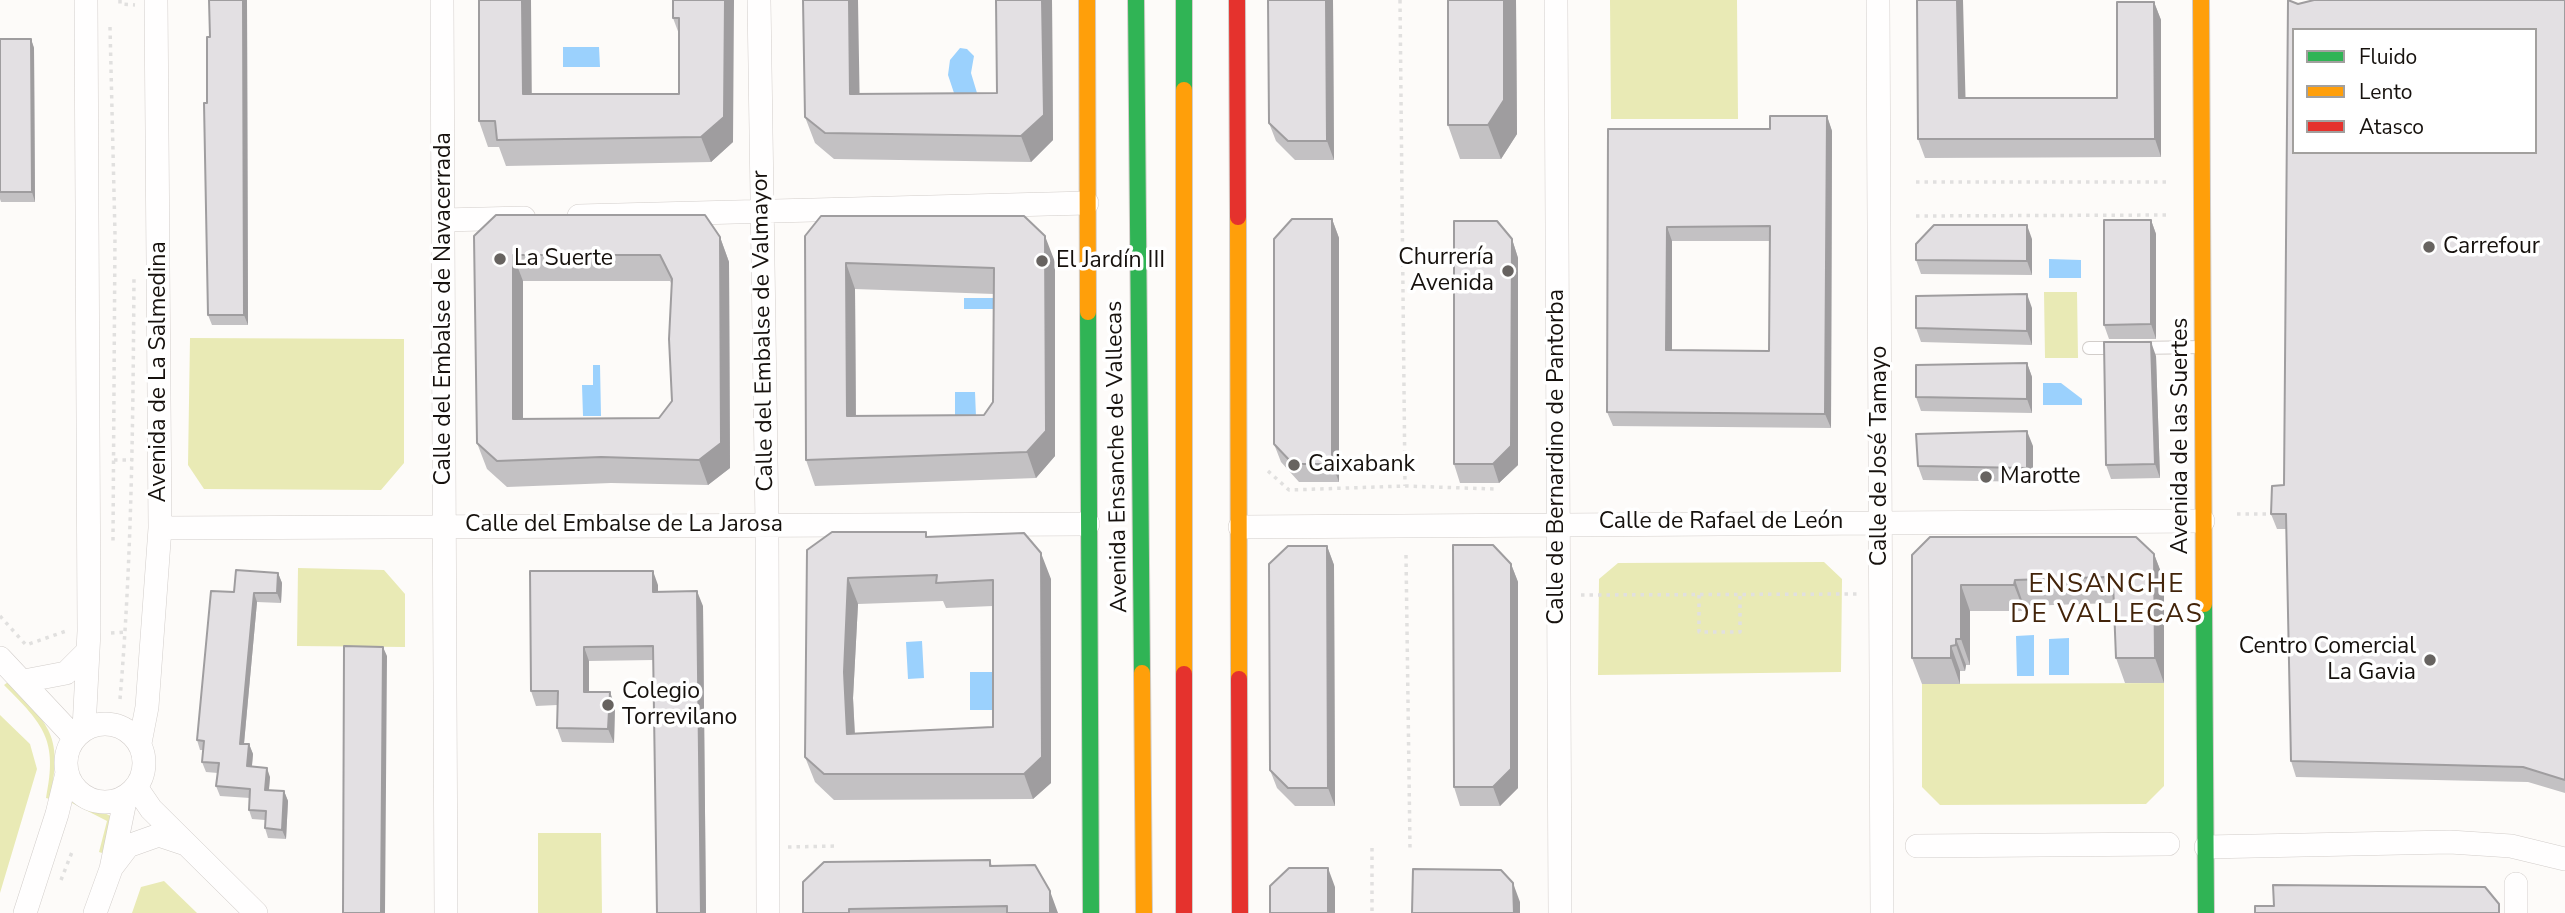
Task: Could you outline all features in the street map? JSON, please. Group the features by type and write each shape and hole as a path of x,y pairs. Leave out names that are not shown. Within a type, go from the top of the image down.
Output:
{"main road":[{"name":"Avenida Ensanche de Vallecas","path":"1087,0 1091,913"},
{"name":"Avenida Ensanche de Vallecas","path":"1136,0 1144,913"},
{"path":"1184,0 1184,913"},
{"path":"1237,0 1240,913"},
{"name":"Avenida de las Suertes","path":"2201,0 2206,913"}],"street":[{"path":"25,913 57,814 66,773 65,761 79,733 86,653 89,605 86,0"},
{"name":"Avenida de La Salmedina","path":"139,743 148,695 160,528 156,0"},
{"name":"Calle del Embalse de Navacerrada","path":"442,0 446,913"},
{"name":"Calle del Embalse de Valmayor","path":"759,0 767,525 768,913"},
{"name":"Calle de Bernardino de Pantorba","path":"1556,0 1560,913"},
{"name":"Calle de José Tamayo","path":"1878,0 1882,913"},
{"path":"443,220 1087,203"},
{"name":"Calle de Rafael de León","path":"1240,527 2203,521"},
{"name":"Calle del Embalse de La Jarosa","path":"160,528 1088,524"},
{"path":"24,681 66,673 86,653"},
{"path":"0,658 79,733"},
{"path":"79,733 96,724 121,726 139,743 145,765 131,792 111,869 94,913"},
{"path":"66,773 72,785 91,800 103,802 131,792"},
{"path":"131,792 152,809 256,913"},
{"path":"111,869 128,846 159,835 188,845"},
{"path":"2206,847 2450,842 2511,846 2565,859"},
{"path":"1917,846 2168,844"},
{"path":"2516,884 2516,913"}],"lane":[{"path":"2089,348 2203,347"}],"path":[{"path":"1400,0 1405,486"},
{"path":"110,7 120,2 135,5 135,18"},
{"path":"110,20 115,234 113,553"},
{"path":"1916,182 2168,182"},
{"path":"1916,216 2169,215"},
{"path":"120,699 127,632 133,460 134,267"},
{"path":"114,460 133,460"},
{"path":"1268,471 1289,490 1405,486 1494,489"},
{"path":"2237,514 2277,514"},
{"path":"1406,555 1410,848"},
{"path":"1581,595 1860,594"},
{"path":"1699,595 1699,632 1740,632 1740,595"},
{"path":"0,616 26,645 70,630"},
{"path":"111,620 111,633 127,632"},
{"path":"769,848 837,846"},
{"path":"1372,848 1372,913"}],"green space":[{"path":"1610,0 1737,0 1738,119 1611,119"},
{"path":"2044,292 2077,292 2078,358 2045,358"},
{"path":"190,338 404,339 404,463 381,490 204,489 188,465"},
{"path":"1824,562 1842,579 1841,672 1598,675 1599,579 1618,563"},
{"path":"298,568 384,570 405,594 405,647 297,646"},
{"path":"8,682 34,710 50,733 55,760 50,799 46,798 49,747 38,723 4,685"},
{"path":"2164,683 2164,786 2146,804 1940,805 1922,787 1922,684"},
{"path":"0,715 30,744 37,769 0,893"},
{"path":"73,799 113,817 105,854 99,852 107,821 72,803"},
{"path":"538,833 601,833 602,913 538,913"},
{"path":"164,881 197,913 132,913 141,887"}],"water":[{"path":"563,47 599,47 600,67 563,67"},
{"path":"960,48 967,49 974,56 971,73 977,93 975,98 955,96 948,75 950,60"},
{"path":"2049,259 2081,260 2081,278 2049,278"},
{"path":"964,298 995,298 994,309 964,309"},
{"path":"593,365 600,365 601,416 583,416 582,385 593,385"},
{"path":"2043,383 2061,383 2082,399 2082,405 2043,405"},
{"path":"955,392 975,392 976,417 955,418"},
{"path":"2034,635 2034,676 2017,676 2016,636"},
{"path":"2069,638 2069,675 2049,675 2049,639"},
{"path":"922,641 924,678 908,679 906,642"},
{"path":"970,672 992,672 992,710 970,710"}],"building":[{"path":"209,0 243,0 244,315 208,315 204,103 207,103"},
{"path":"479,0 522,0 523,94 679,94 679,18 673,18 673,0 725,0 724,117 701,137 497,140 495,121 479,121"},
{"path":"803,0 849,0 850,94 997,93 996,0 1042,0 1044,115 1021,136 825,133 805,117"},
{"path":"1268,0 1326,0 1327,141 1288,141 1269,123"},
{"path":"1448,0 1504,0 1504,100 1488,125 1448,125"},
{"path":"1917,0 1957,0 1959,98 2117,98 2117,2 2154,2 2155,139 1918,139"},
{"name":"Centro Comercial La Gavia","path":"2288,0 2298,4 2314,0 2565,0 2565,780 2523,767 2291,761 2286,514 2271,514 2272,486 2284,485"},
{"path":"0,39 31,39 32,192 0,192"},
{"path":"1770,116 1827,116 1825,414 1607,412 1608,129 1770,129","holes":["1770,226 1769,351 1666,350 1667,227"]},
{"path":"496,215 705,215 720,237 721,443 699,460 601,457 497,461 477,443 474,236","holes":["513,255 660,255 672,279 669,339 672,401 659,418 513,419"]},
{"path":"821,216 1024,216 1045,236 1046,431 1027,452 806,460 805,236","holes":["846,263 994,268 993,402 984,415 847,416"]},
{"path":"1292,219 1332,219 1332,464 1293,464 1274,444 1274,239"},
{"path":"2104,220 2151,220 2151,324 2104,325"},
{"path":"1454,221 1497,221 1512,239 1511,446 1493,464 1454,464"},
{"path":"1934,225 2027,225 2027,261 1916,260 1916,244"},
{"path":"2027,294 2027,331 1916,328 1916,296"},
{"path":"2104,342 2151,342 2155,464 2106,465"},
{"path":"2027,363 2027,399 1916,397 1916,365"},
{"path":"2027,431 2027,468 1918,466 1916,434"},
{"path":"832,532 926,532 926,537 1024,533 1041,553 1042,757 1024,774 824,774 805,757 807,550","holes":["937,575 936,583 993,580 993,727 847,734 844,672 848,578"]},
{"path":"1930,537 2136,537 2154,554 2155,658 2116,658 2113,582 2105,582 2105,577 2015,580 2014,585 1961,585 1961,639 1956,639 1956,645 1951,646 1951,658 1912,658 1912,555"},
{"path":"1453,545 1493,545 1511,564 1511,769 1493,787 1454,787"},
{"path":"1288,546 1327,546 1328,788 1288,788 1270,770 1269,564"},
{"path":"236,570 278,573 277,593 254,593 240,744 249,744 247,766 267,768 265,790 284,791 282,830 265,828 266,811 249,810 250,789 216,786 219,763 202,762 204,741 197,740 211,591 234,592"},
{"path":"530,571 653,571 653,592 697,591 701,913 657,913 653,646 584,647 584,692 610,692 608,729 557,728 558,691 531,691"},
{"path":"344,646 383,647 381,913 343,913"},
{"path":"990,860 990,866 1035,865 1050,891 1050,913 1007,913 1007,906 849,909 849,913 803,913 803,882 824,862"},
{"path":"1289,868 1328,868 1328,913 1270,913 1270,886"},
{"path":"1413,869 1501,870 1513,883 1514,913 1412,913"},
{"path":"2273,885 2485,887 2499,904 2499,913 2255,913 2255,906 2274,906"}],"traffic: fast":[{"path":"1136,0 1142,673"},
{"path":"1184,0 1184,90"},
{"path":"1088,312 1091,913"},
{"path":"2204,604 2206,913"}],"traffic: slow":[{"path":"1087,0 1088,312"},
{"path":"2201,0 2204,604"},
{"path":"1184,90 1184,674"},
{"path":"1238,217 1239,679"},
{"path":"1142,673 1144,913"}],"traffic: jam":[{"path":"1237,0 1238,217"},
{"path":"1184,674 1184,913"},
{"path":"1239,679 1240,913"}],"place":[{"name":"Carrefour","path":"2429,247"},
{"name":"La Suerte","path":"500,259"},
{"name":"El Jardín III","path":"1042,261"},
{"name":"Churrería Avenida","path":"1508,271"},
{"name":"Caixabank","path":"1294,465"},
{"name":"Marotte","path":"1986,477"},
{"name":"Centro Comercial La Gavia","path":"2430,660"},
{"name":"Colegio Torrevilano","path":"608,705"}],"district":[{"name":"ENSANCHE DE VALLECAS","path":"2107,601"}]}
